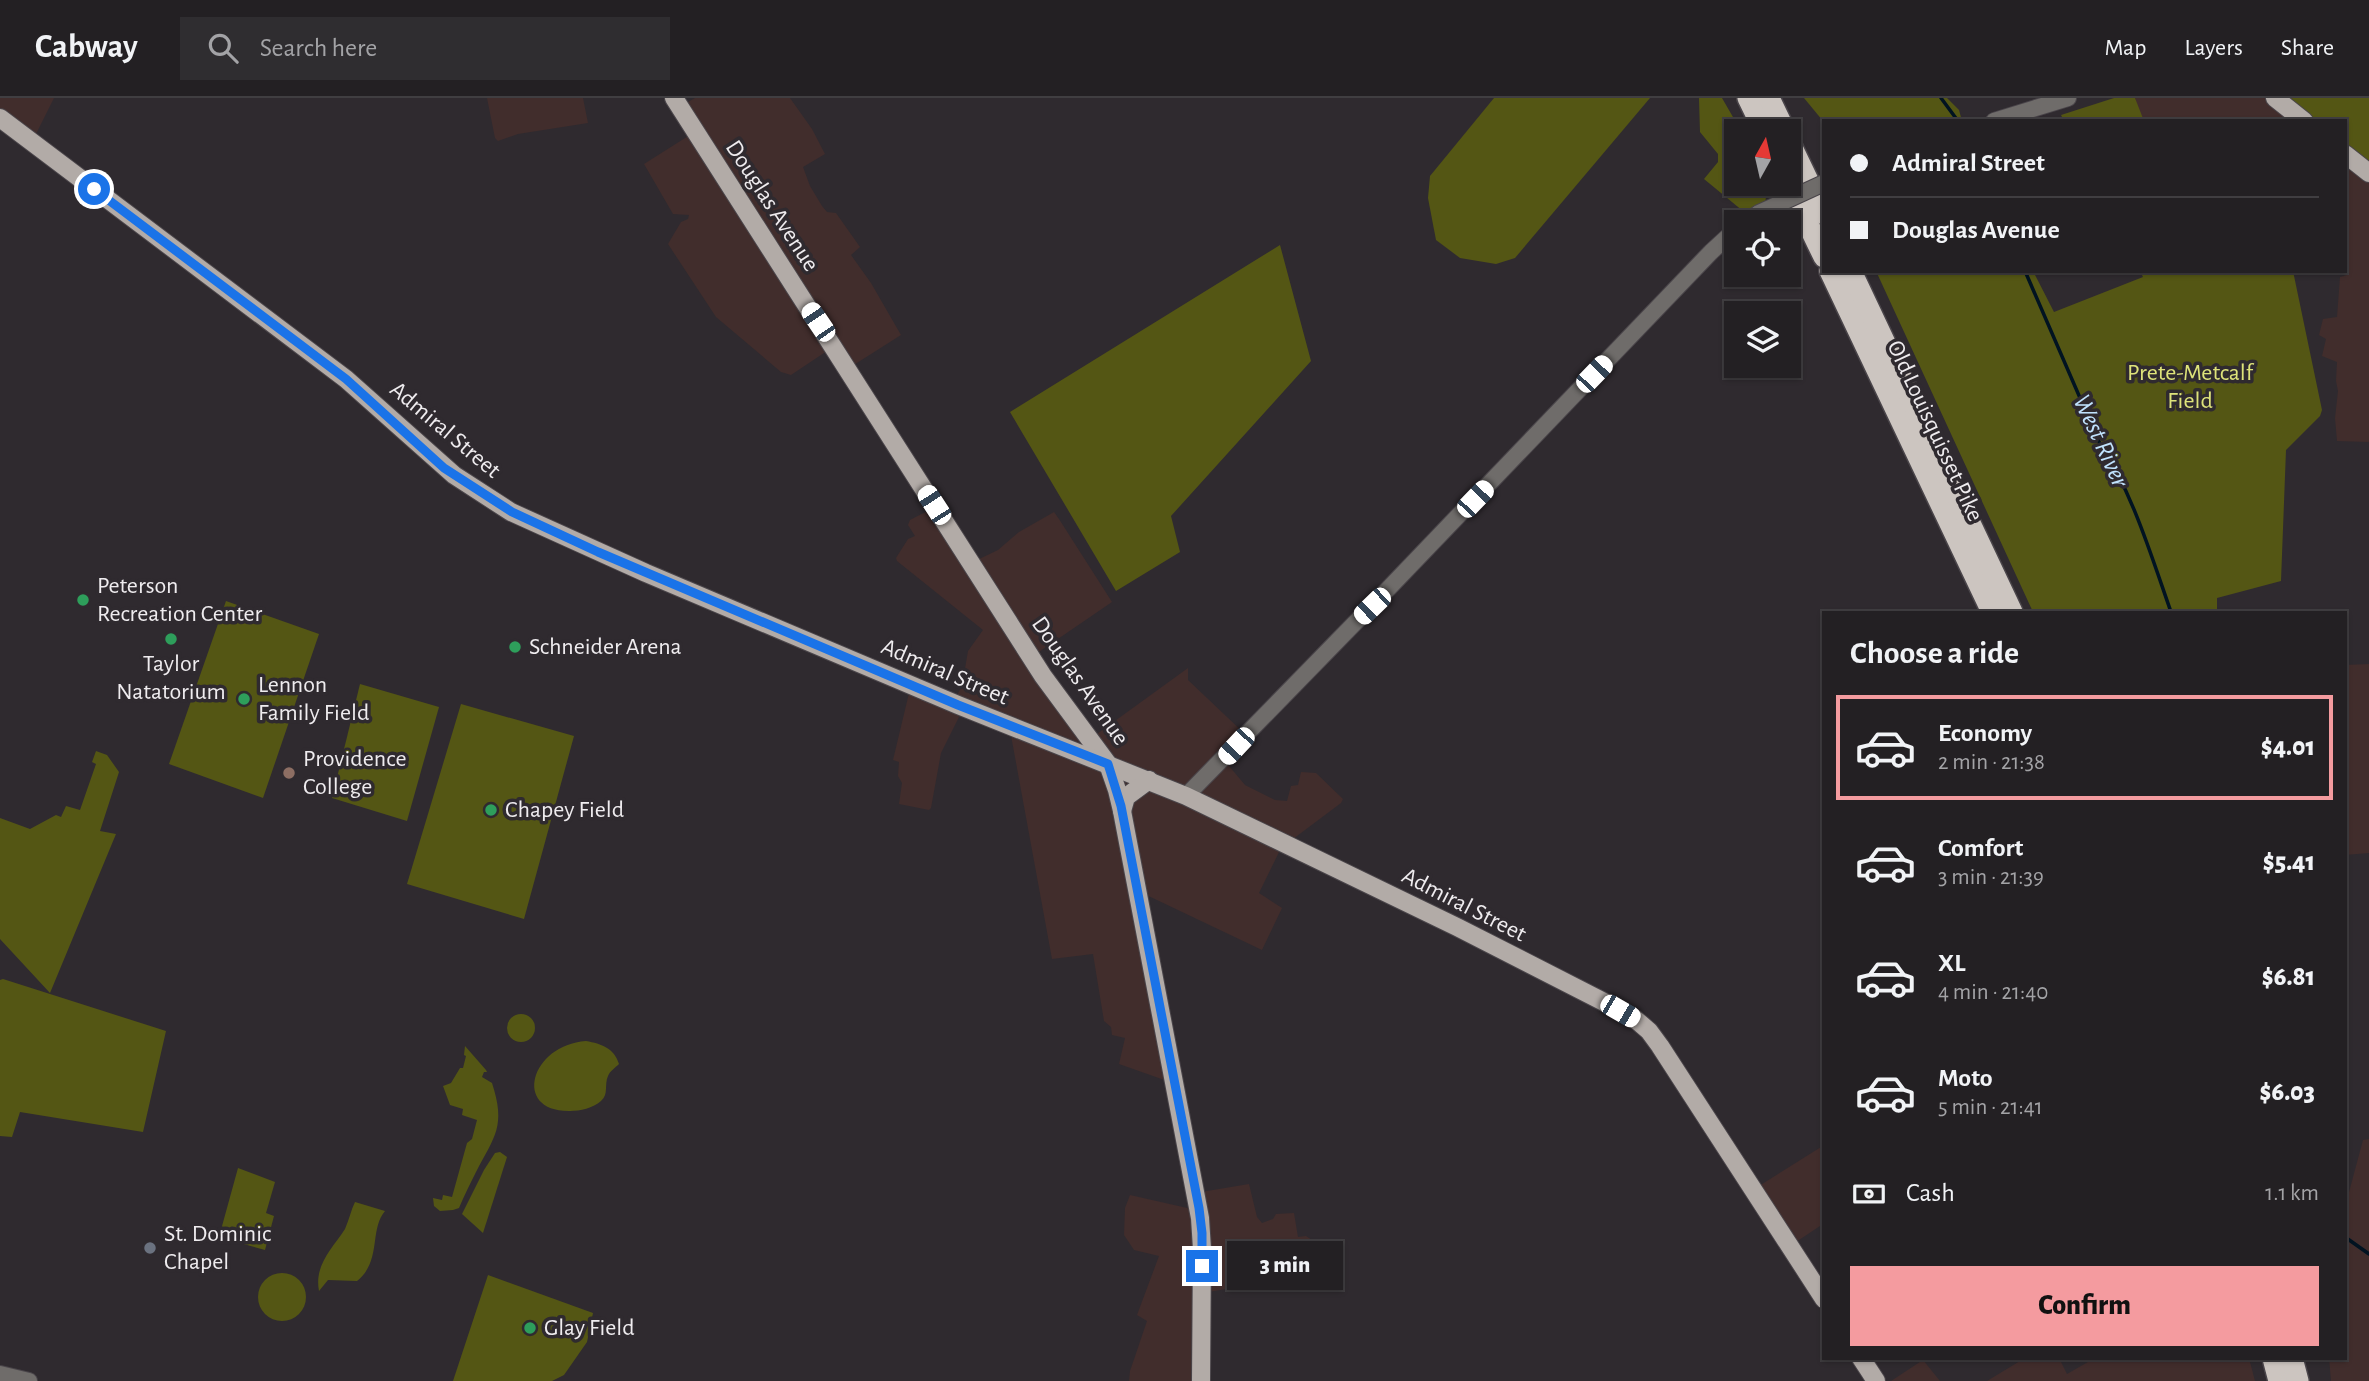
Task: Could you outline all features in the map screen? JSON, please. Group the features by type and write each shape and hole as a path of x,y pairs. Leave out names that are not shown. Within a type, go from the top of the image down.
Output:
{"highway":[{"path":"1748,98 1758,119"},
{"path":"1769,98 1779,119"},
{"path":"1801,166 1822,210"},
{"path":"1794,196 1822,253"},
{"name":"Old Louisquisset Pike","path":"1831,273 1992,611"},
{"name":"Old Louisquisset Pike","path":"1852,273 2012,611"},
{"path":"2274,1360 2279,1381"},
{"path":"2293,1360 2298,1381"}],"main road":[{"name":"Douglas Avenue","path":"674,98 1043,677 1108,764 1122,811 1201,1225 1201,1381"},
{"path":"2275,98 2301,119"},
{"name":"Admiral Street","path":"0,118 346,379 444,468 505,508 540,527 958,705 1186,796 1457,927 1635,1019 1649,1031 1660,1046 1822,1295"},
{"path":"2347,156 2369,173"},
{"path":"1122,811 1126,797 1149,780"},
{"path":"1862,1360 1876,1381"}],"street":[{"path":"2000,119 2067,98"},
{"path":"1768,210 1822,184"},
{"path":"1186,796 1724,240"},
{"path":"0,1374 29,1381"}],"shaded area":[{"path":"0,98 54,98 33,140 0,122"},
{"path":"487,98 583,98 588,123 518,134 498,141 495,138"},
{"path":"695,98 790,98 812,129 825,154 803,167 810,186 822,206 827,212 836,213 860,247 851,255 871,283 901,335 849,368 833,347 791,375 781,372 716,317 668,244 681,222 688,219 689,215 673,214 644,164 693,133 681,106"},
{"path":"2135,98 2267,98 2293,119 2140,119"},
{"path":"2347,160 2369,176 2369,442 2337,441 2337,362 2322,356 2326,339 2319,335 2323,319 2337,317 2340,277 2347,275"},
{"path":"935,507 975,561 998,550 1019,532 1054,512 1059,519 1112,602 1033,656 1090,739 1188,668 1188,680 1246,735 1224,760 1245,785 1275,800 1287,801 1291,786 1298,785 1301,772 1316,773 1343,799 1281,848 1259,893 1282,908 1262,950 1138,891 1170,1082 1119,1064 1125,1038 1112,1035 1111,1027 1104,1021 1093,954 1052,959 1010,730 962,711 941,753 931,808 929,810 899,804 902,783 898,776 899,762 893,760 909,693 952,704 962,686 968,651 983,630 897,561 896,558 908,539 915,536 908,525 910,520"},
{"path":"2369,664 2369,853 2347,855 2347,665"},
{"path":"2369,1139 2369,1381 2331,1381 2329,1360 2347,1360 2347,1200 2363,1140"},
{"path":"1822,1148 1822,1225 1790,1246 1759,1186"},
{"path":"1249,1184 1257,1217 1262,1223 1273,1219 1276,1214 1294,1213 1298,1237 1306,1236 1312,1240 1318,1274 1202,1293 1200,1381 1129,1381 1147,1321 1137,1315 1159,1256 1134,1250 1124,1235 1125,1208 1130,1195 1196,1210 1195,1193"},
{"path":"1923,1360 1940,1381 1891,1381"},
{"path":"2022,1360 2060,1360 2067,1374 2092,1360 2250,1360 2255,1381 1987,1381"}],"green space":[{"path":"1494,98 1650,98 1515,258 1496,264 1460,258 1436,240 1428,198 1430,176"},
{"path":"1699,98 1722,98 1734,119 1724,119 1724,195 1704,179 1718,162 1718,154 1700,132"},
{"path":"1804,98 1947,98 1959,110 1961,119 1822,119"},
{"path":"2114,98 2135,98 2143,119 2063,119 2061,115"},
{"path":"2282,98 2369,98 2369,169 2347,151 2347,119 2308,119"},
{"path":"1725,196 1766,196 1765,208 1742,210"},
{"path":"1280,245 1311,361 1171,516 1180,552 1116,591 1010,412"},
{"name":"Prete-Metcalf Field","path":"1877,273 2034,273 2054,312 2143,277 2141,273 2293,273 2322,410 2320,416 2286,450 2281,581 2217,598 2217,611 2033,611"},
{"name":"Lennon Family Field","path":"226,601 319,634 263,798 169,764"},
{"path":"360,684 439,707 407,821 332,798"},
{"name":"Chapey Field","path":"461,704 574,736 524,919 407,884"},
{"path":"96,751 107,755 119,772 100,831 116,834 50,993 0,939 0,818 30,829 56,815 61,817 66,806 80,810 96,764 92,762"},
{"path":"0,980 166,1031 143,1132 20,1112 12,1137 0,1136"},
{"path":"521,1014 531,1018 535,1028 531,1038 521,1042 511,1038 507,1028 511,1018"},
{"path":"586,1041 607,1048 619,1064 608,1076 603,1098 590,1107 570,1111 552,1108 540,1101 535,1090 535,1078 541,1065 567,1045"},
{"path":"465,1046 486,1070 482,1077 492,1083 498,1121 493,1139 459,1208 440,1211 434,1206 433,1198 442,1200 443,1195 452,1197 467,1143 472,1139 477,1120 462,1115 463,1109 450,1105 443,1086 451,1083 460,1068 463,1068"},
{"path":"500,1152 507,1157 483,1233 462,1214 484,1170 495,1153"},
{"path":"238,1168 275,1182 266,1213 274,1216 265,1250 219,1237"},
{"path":"355,1202 385,1211 377,1227 370,1264 357,1281 328,1280 319,1291 322,1265 345,1229"},
{"path":"282,1273 299,1280 306,1297 299,1314 282,1321 265,1314 258,1297 265,1280"},
{"name":"Glay Field","path":"488,1275 593,1313 587,1342 564,1375 552,1381 453,1381"}],"waterway":[{"name":"West River","path":"1941,98 1957,119"},
{"name":"West River","path":"2026,273 2100,444 2132,504 2171,611"},
{"name":"West River","path":"2347,1238 2369,1254"}],"place":[{"name":"Peterson Recreation Center","path":"83,600"},
{"name":"Taylor Natatorium","path":"171,639"},
{"name":"Schneider Arena","path":"515,647"},
{"name":"Lennon Family Field","path":"244,699"},
{"name":"Providence College","path":"289,773"},
{"name":"Chapey Field","path":"491,810"},
{"name":"St. Dominic Chapel","path":"150,1248"},
{"name":"Glay Field","path":"530,1328"}],"route":[{"path":"94,189 369,397 444,468 486,498 540,527 598,552 958,705 1108,764 1121,806 1199,1208 1202,1266"}]}
